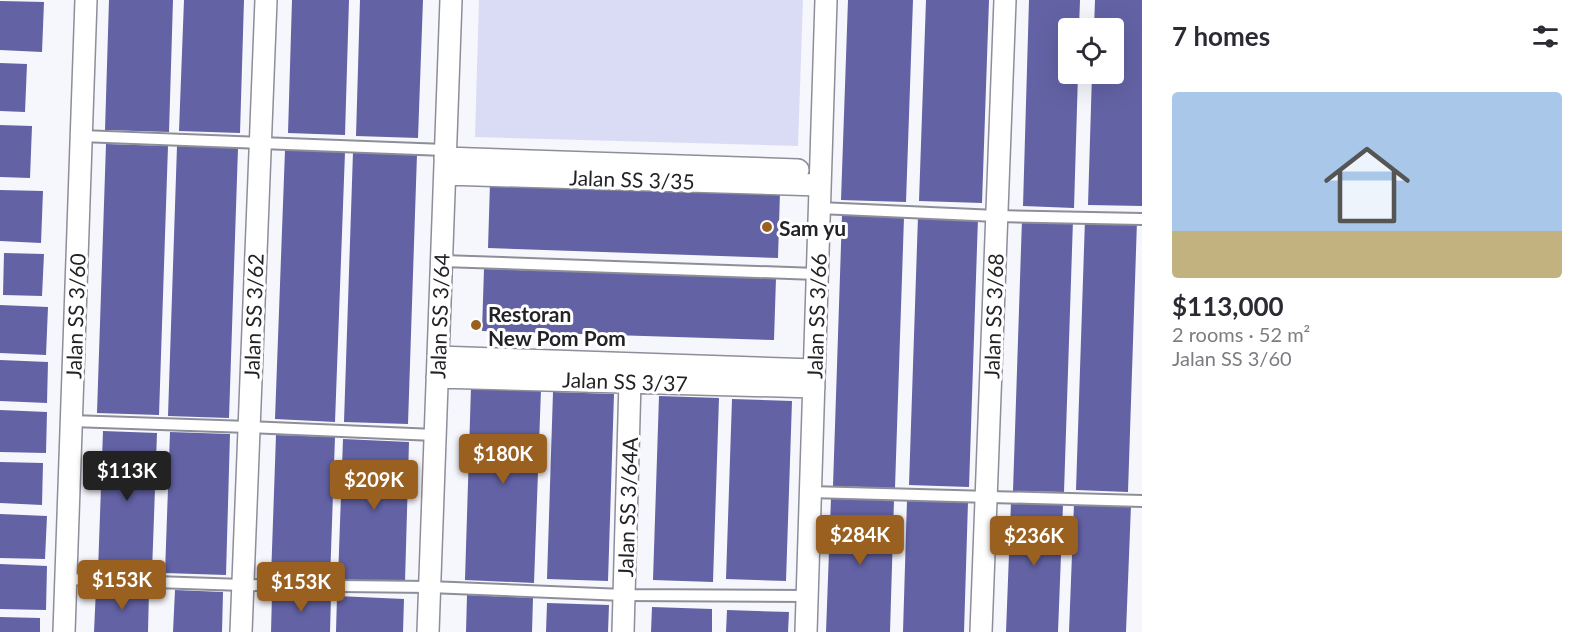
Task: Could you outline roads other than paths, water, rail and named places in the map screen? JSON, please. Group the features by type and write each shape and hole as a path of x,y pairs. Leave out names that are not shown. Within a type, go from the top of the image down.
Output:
{"street":[{"name":"Jalan SS 3/60","path":"64,632 86,0"},
{"name":"Jalan SS 3/62","path":"241,632 266,0"},
{"name":"Jalan SS 3/64","path":"428,632 451,0"},
{"name":"Jalan SS 3/66","path":"806,632 826,0"},
{"name":"Jalan SS 3/68","path":"981,632 1005,0"},
{"name":"Jalan SS 3/35","path":"445,160 820,178"},
{"name":"Jalan SS 3/37","path":"438,367 814,379"},
{"name":"Jalan SS 3/37","path":"438,367 630,381 814,379"},
{"name":"Jalan SS 3/64A","path":"623,632 630,381"}],"lane":[{"path":"81,136 259,143 445,160"},
{"path":"819,208 998,216 1142,219"},
{"path":"442,261 817,274"},
{"path":"71,421 435,435"},
{"path":"810,492 1142,501"},
{"path":"66,579 243,585 429,587 624,595 807,596"}],"place":[{"name":"Sam yu","path":"767,227"},
{"name":"Restoran New Pom Pom","path":"476,325"}]}
